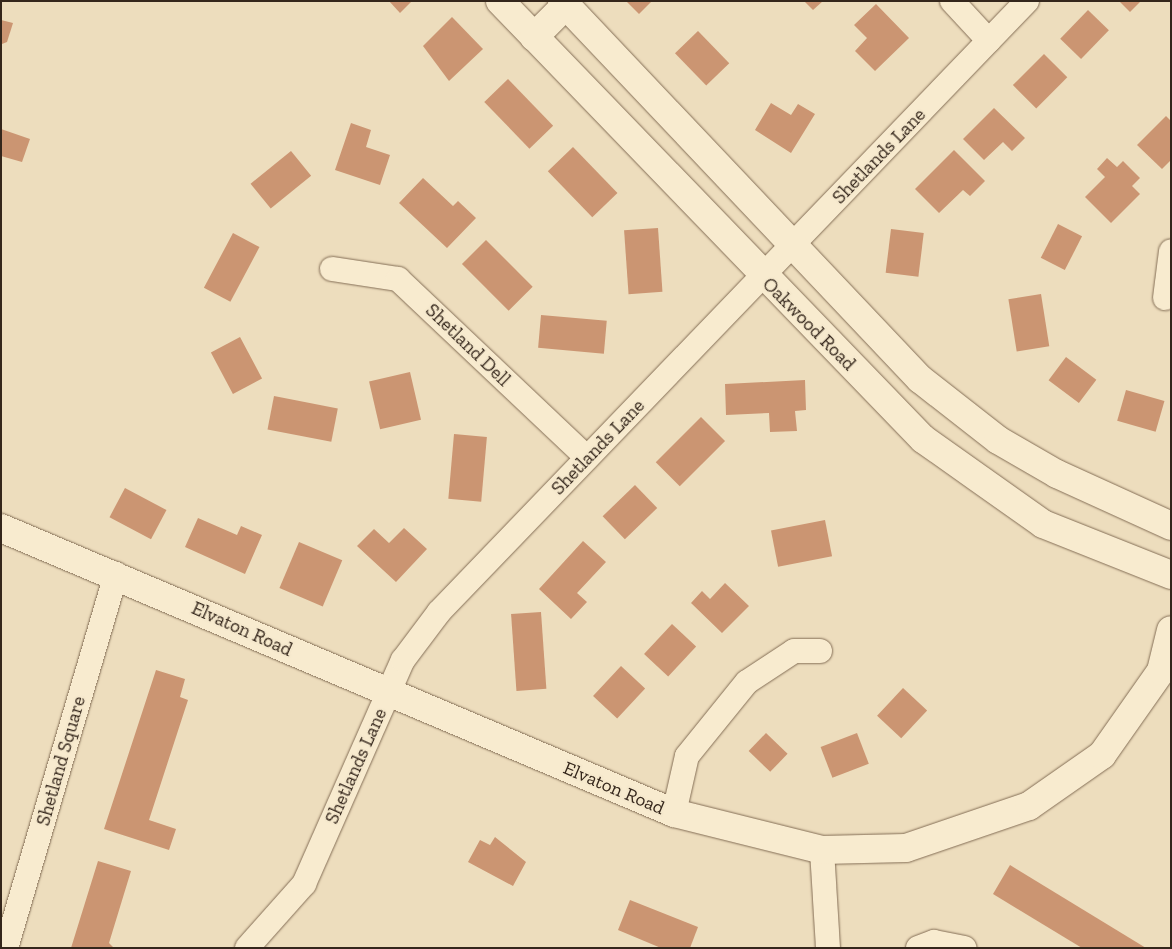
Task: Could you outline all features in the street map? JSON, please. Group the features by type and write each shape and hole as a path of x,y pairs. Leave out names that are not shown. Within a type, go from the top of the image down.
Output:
{"street":[{"name":"Oakwood Road","path":"500,1 762,277 923,439 1043,524 1171,576"},
{"path":"952,1 989,41"},
{"name":"Shetlands Lane","path":"247,948 304,884 403,660 439,612 792,248 1027,1"},
{"name":"Oakwood Road","path":"564,3 792,248 920,379 998,440 1057,474 1171,526"},
{"path":"534,37 564,3"},
{"path":"1165,298 1171,251"},
{"name":"Shetland Dell","path":"332,268 398,279 587,458"},
{"name":"Elvaton Road","path":"1,528 116,574 388,694 674,813 822,850 906,848 1029,806 1102,755 1161,671 1171,630"},
{"name":"Shetland Square","path":"6,948 116,574"},
{"path":"674,813 687,756 747,682 794,651 820,651"},
{"path":"822,850 828,948"},
{"path":"918,948 934,942 964,948"}],"building":[{"path":"389,1 412,1 400,13"},
{"path":"626,1 652,1 639,14"},
{"path":"804,1 823,1 813,10"},
{"path":"1119,1 1141,1 1130,12"},
{"path":"876,4 909,38 875,71 855,51 867,38 854,25"},
{"path":"1088,10 1109,30 1081,59 1060,39"},
{"path":"452,17 483,49 449,81 423,46"},
{"path":"1,20 13,23 7,42 2,44"},
{"path":"698,31 729,63 706,86 675,53"},
{"path":"1044,54 1067,77 1036,108 1013,85"},
{"path":"508,79 553,126 529,149 484,102"},
{"path":"771,103 791,115 798,104 815,114 791,153 755,130"},
{"path":"994,108 1025,138 1012,151 1003,142 984,160 963,139"},
{"path":"1166,116 1171,121 1171,160 1162,169 1137,145"},
{"path":"351,123 371,130 366,147 390,155 380,185 335,170"},
{"path":"1,129 30,139 22,162 1,156"},
{"path":"573,147 617,193 592,217 548,171"},
{"path":"954,150 985,181 970,196 963,190 939,213 915,189"},
{"path":"291,151 311,176 271,209 251,184"},
{"path":"1107,158 1117,167 1123,161 1140,178 1132,186 1140,194 1111,223 1085,197 1105,177 1097,169"},
{"path":"423,178 453,206 458,201 476,218 447,248 399,203"},
{"path":"1058,224 1082,236 1065,270 1041,258"},
{"path":"658,228 662,292 629,294 624,230"},
{"path":"891,229 924,233 918,277 886,273"},
{"path":"233,233 259,247 230,302 204,288"},
{"path":"486,240 533,287 509,311 462,264"},
{"path":"1041,294 1049,346 1017,352 1008,299"},
{"path":"541,315 607,321 604,354 538,348"},
{"path":"240,337 262,378 233,394 211,352"},
{"path":"1066,357 1096,380 1079,403 1049,380"},
{"path":"410,372 421,420 380,429 369,381"},
{"path":"805,380 806,410 795,411 797,431 770,432 769,413 726,415 725,384"},
{"path":"1126,390 1164,401 1156,432 1117,421"},
{"path":"274,396 338,408 331,442 268,429"},
{"path":"701,417 725,441 680,486 656,462"},
{"path":"454,434 487,437 481,502 448,499"},
{"path":"635,485 657,508 625,539 603,516"},
{"path":"125,488 166,510 151,539 110,517"},
{"path":"198,518 237,535 241,526 262,535 245,574 185,547"},
{"path":"825,520 832,556 778,567 771,530"},
{"path":"404,528 427,549 396,582 357,546 374,529 389,543"},
{"path":"583,541 606,562 577,593 587,602 571,619 539,589"},
{"path":"299,542 342,560 323,606 279,588"},
{"path":"725,583 749,606 722,633 691,603 702,591 710,599"},
{"path":"541,612 546,689 516,691 511,614"},
{"path":"672,624 696,647 668,676 644,654"},
{"path":"621,666 645,689 617,718 593,696"},
{"path":"156,670 185,679 180,697 188,700 149,820 176,829 169,850 104,829"},
{"path":"903,688 927,711 901,738 877,716"},
{"path":"766,733 788,754 770,772 749,751"},
{"path":"857,733 869,764 832,778 821,747"},
{"path":"495,837 526,862 513,886 468,862 480,840 490,845"},
{"path":"98,861 131,871 109,943 114,948 71,948"},
{"path":"1010,865 1146,948 1082,948 993,894"},
{"path":"630,900 698,927 690,948 661,948 618,930"}]}
